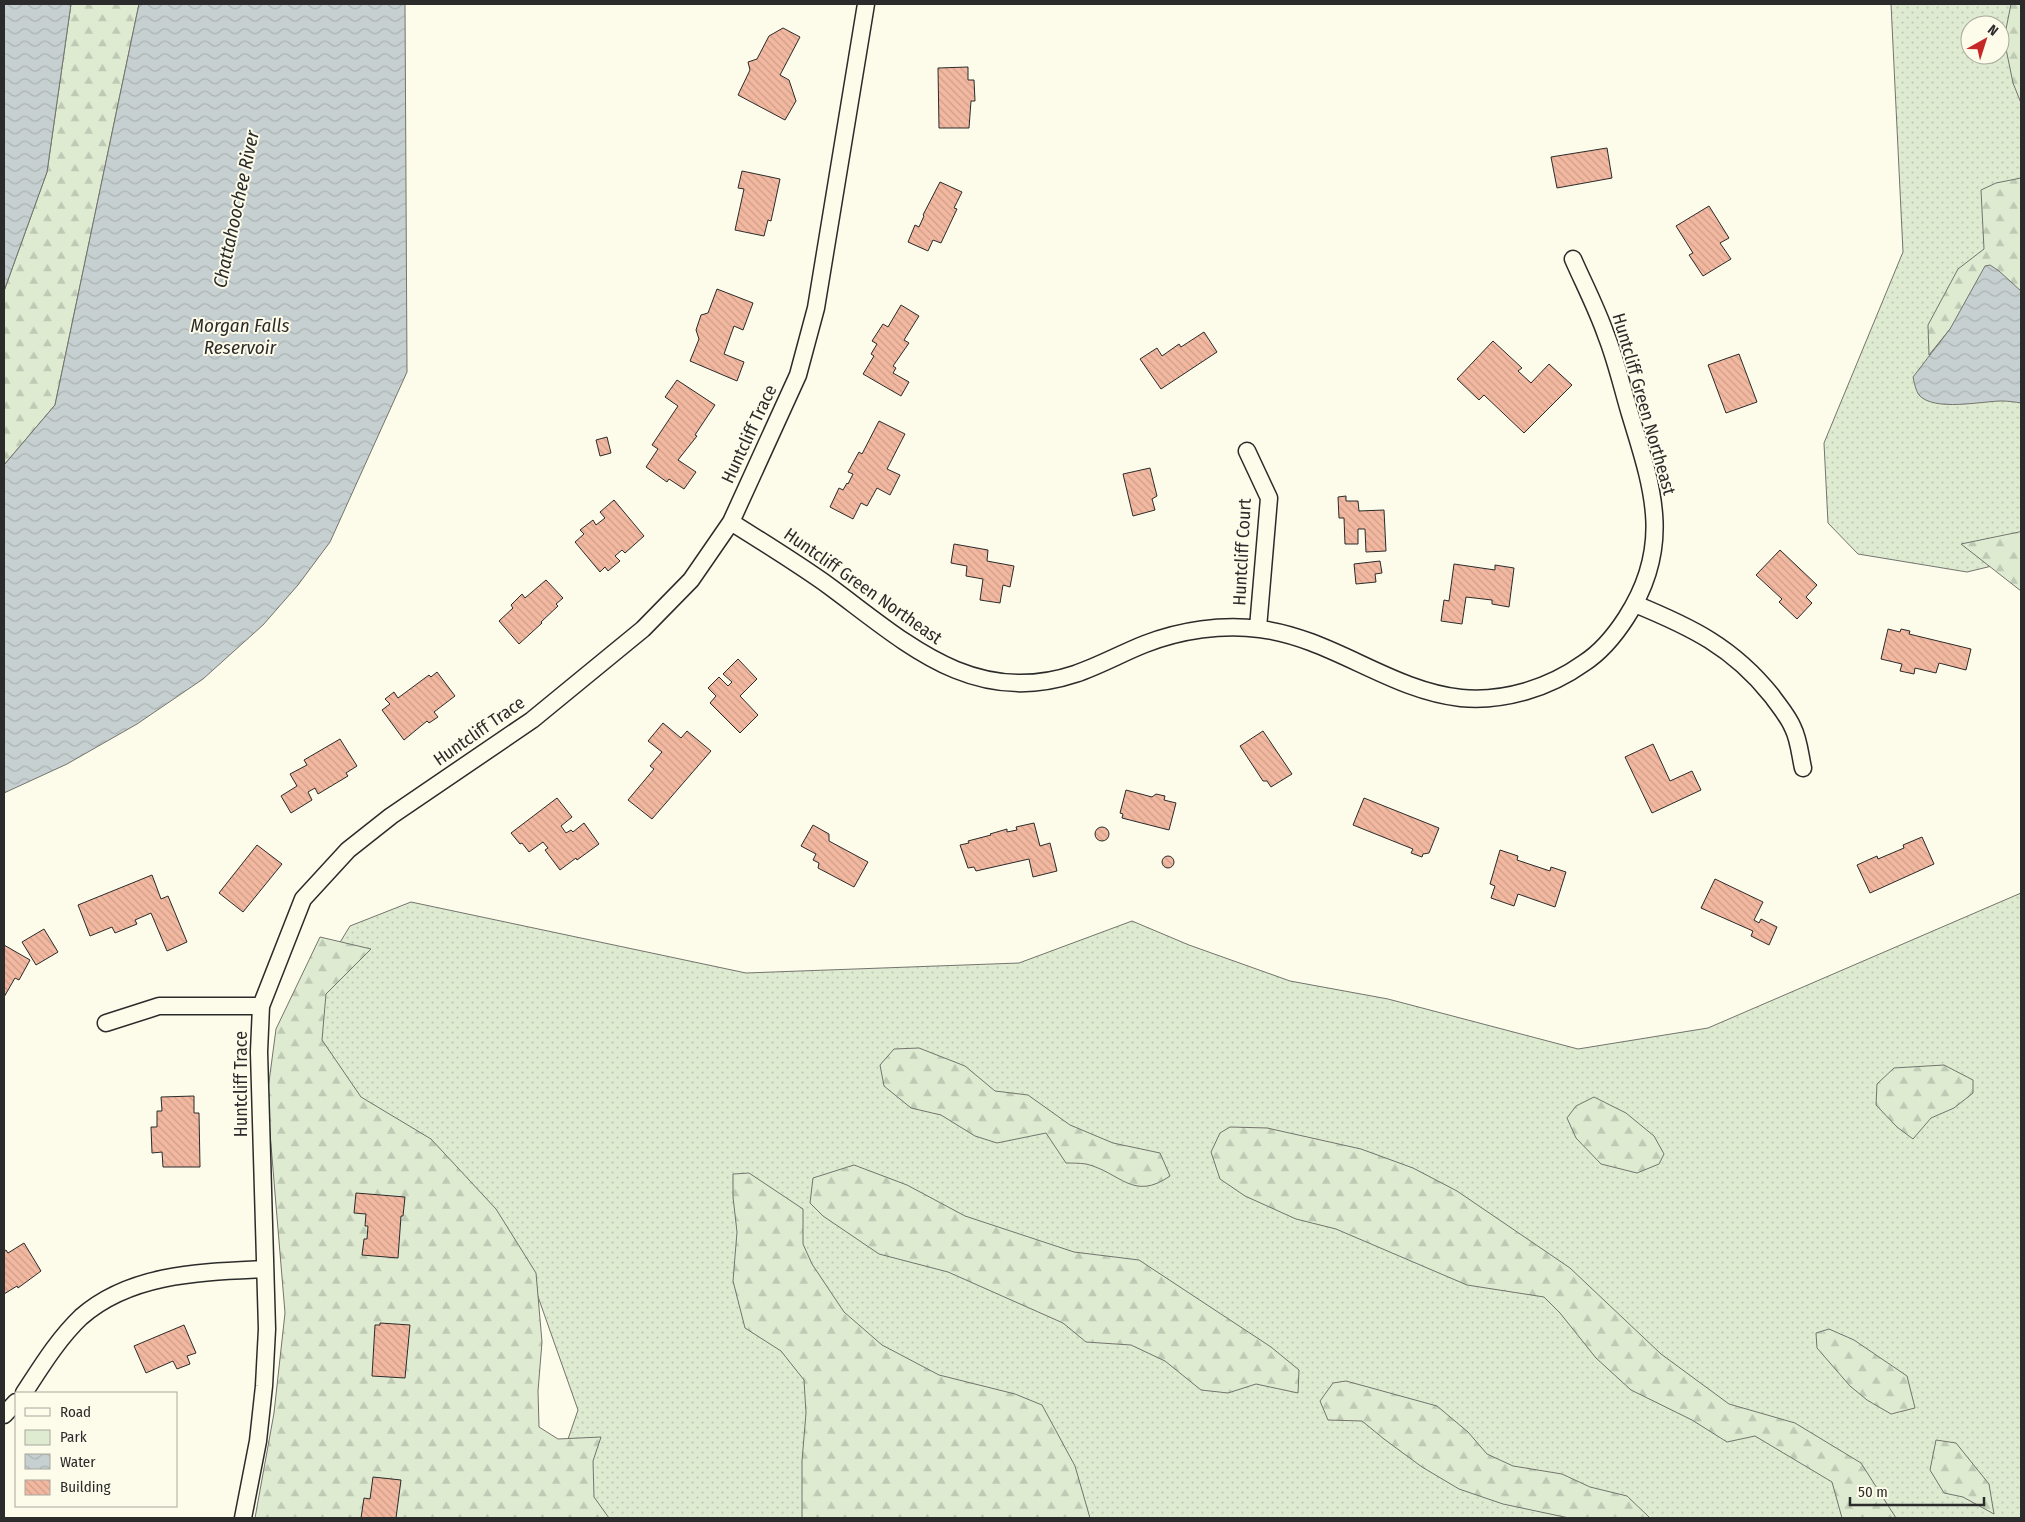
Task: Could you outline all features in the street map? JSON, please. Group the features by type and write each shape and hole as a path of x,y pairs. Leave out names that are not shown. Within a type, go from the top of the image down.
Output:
{"street":[{"name":"Huntcliff Trace","path":"243,1518 258,1441 264,1386 267,1329 258,1052 261,1006 303,899 348,850 391,816 532,720 643,629 691,580 730,522 798,374 810,332 816,308 866,4"},
{"name":"Huntcliff Green Northeast","path":"730,522 797,563 923,655 954,669 989,680 1020,683 1051,681 1078,673 1146,643 1175,634 1213,628 1258,628 1287,634 1320,645 1406,684 1439,695 1491,698 1538,688 1567,675 1591,658 1616,632 1635,604 1648,572 1655,543 1655,512 1650,482 1606,335 1573,259"},
{"name":"Huntcliff Court","path":"1247,451 1269,498 1258,628"},
{"path":"1635,604 1684,624 1723,648 1758,679 1788,717 1794,729 1803,768"},
{"path":"106,1023 159,1006 261,1006"},
{"path":"25,1392 52,1350 81,1317 114,1295 187,1273 265,1269"},
{"path":"4,1415 15,1403"}],"green space":[{"path":"71,4 139,4 55,405 4,465 4,291 47,172"},
{"path":"1891,4 2021,4 2021,559 1967,572 1858,554 1828,523 1824,443 1903,252"},
{"path":"2011,4 2021,4 2021,103 2013,83 2009,65 2009,15"},
{"path":"2021,178 2021,291 1950,329 1929,355 1928,325 1958,269 1984,249 1981,190 1996,183"},
{"path":"2021,531 2021,591 1961,544 2019,532"},
{"path":"2021,893 2021,1518 541,1518 578,1410 524,1257 323,1078 303,1003 350,926 411,902 746,973 1019,963 1132,921 1189,945 1290,981 1388,999 1578,1049 1708,1028"},
{"path":"320,937 371,949 326,994 322,1040 361,1097 431,1139 496,1209 536,1273 542,1342 538,1391 539,1427 558,1439 601,1437 593,1461 594,1497 609,1518 255,1518 274,1413 285,1313 267,1097 276,1029"},
{"path":"919,1048 965,1066 995,1091 1028,1095 1070,1125 1113,1143 1160,1153 1170,1176 1157,1183 1136,1186 1086,1164 1066,1163 1046,1133 997,1143 975,1136 941,1115 911,1108 884,1086 880,1065 894,1049"},
{"path":"1944,1065 1973,1080 1973,1093 1954,1108 1931,1118 1913,1139 1897,1127 1876,1105 1877,1084 1894,1068"},
{"path":"1594,1097 1626,1113 1654,1136 1664,1154 1659,1164 1637,1173 1601,1164 1576,1138 1567,1118 1576,1106"},
{"path":"1230,1127 1267,1128 1361,1149 1413,1168 1457,1191 1570,1268 1661,1354 1729,1404 1795,1423 1861,1463 1896,1518 1842,1518 1832,1482 1755,1436 1727,1442 1692,1420 1631,1390 1596,1358 1560,1313 1544,1297 1467,1285 1336,1229 1296,1219 1245,1196 1220,1179 1211,1152 1220,1133"},
{"path":"854,1165 907,1185 965,1216 1074,1252 1139,1260 1271,1347 1299,1370 1298,1393 1256,1384 1228,1393 1201,1390 1165,1361 1131,1345 1086,1342 1063,1323 948,1272 879,1254 823,1216 810,1203 813,1178"},
{"path":"749,1173 803,1209 803,1244 812,1264 844,1312 882,1345 939,1375 1015,1394 1042,1405 1075,1466 1090,1518 802,1518 802,1461 806,1413 804,1380 781,1351 745,1328 733,1281 737,1232 733,1197 733,1174"},
{"path":"1829,1329 1854,1340 1907,1376 1915,1408 1891,1414 1867,1400 1850,1386 1817,1348 1816,1333"},
{"path":"1346,1381 1437,1406 1468,1432 1487,1454 1513,1466 1562,1474 1590,1487 1627,1496 1650,1518 1569,1518 1503,1504 1459,1489 1422,1467 1362,1421 1328,1420 1320,1401 1333,1383"},
{"path":"1936,1440 1956,1443 1989,1484 1994,1514 1963,1497 1944,1493 1930,1470"}],"water":[{"path":"4,4 71,4 47,172 4,291"},
{"name":"Morgan Falls Reservoir","path":"139,4 405,4 407,372 330,542 298,585 263,625 203,679 137,724 67,764 4,793 4,465 55,405"},
{"path":"1990,265 2021,291 2021,403 2002,401 1947,404 1926,400 1919,395 1913,377 1950,329 1985,266"}],"building":[{"path":"783,28 800,37 780,75 789,80 796,101 785,120 738,95 750,70 748,62 757,59 769,36"},
{"path":"968,67 968,80 974,80 975,101 971,101 969,128 939,128 938,68"},
{"path":"1607,148 1612,178 1557,188 1551,157"},
{"path":"742,171 780,179 771,221 768,220 764,236 735,230 744,189 738,188"},
{"path":"940,182 962,192 954,208 957,209 941,243 933,240 928,251 908,242 915,225 919,227"},
{"path":"1709,206 1729,238 1720,243 1731,259 1703,276 1689,255 1693,253 1676,226"},
{"path":"717,289 753,303 743,330 734,326 724,354 744,362 737,381 690,361 699,339 696,330 701,315 708,313"},
{"path":"901,305 919,316 904,340 909,343 893,366 896,368 893,373 909,382 901,396 863,374 874,356 871,354 877,344 872,341 883,324 888,327"},
{"path":"1204,332 1217,352 1161,389 1140,359 1157,348 1162,356 1179,344 1181,347"},
{"path":"1493,341 1522,368 1518,371 1531,383 1549,364 1572,385 1524,433 1484,395 1479,400 1457,379"},
{"path":"1739,354 1757,402 1726,413 1708,365"},
{"path":"677,380 715,405 695,435 697,436 678,460 696,472 684,489 669,479 667,482 646,467 658,449 652,445 678,406 665,397"},
{"path":"879,421 905,434 887,469 900,475 890,495 877,488 867,506 861,503 853,519 830,507 839,488 843,490 848,484 853,474 848,472 859,452 862,454"},
{"path":"607,437 611,453 600,456 596,440"},
{"path":"1150,468 1157,496 1152,499 1155,510 1133,516 1123,474"},
{"path":"1346,496 1346,501 1358,501 1359,511 1384,510 1386,551 1366,552 1365,529 1358,529 1358,544 1345,544 1344,518 1339,518 1338,497"},
{"path":"614,500 644,536 625,553 622,550 615,556 620,561 608,571 605,567 600,572 575,542 584,534 580,530 593,520 596,525 605,518 600,512"},
{"path":"954,544 988,550 987,561 1014,566 1010,587 1003,585 1000,603 980,600 983,579 966,576 967,566 951,563"},
{"path":"1780,550 1817,585 1806,597 1812,603 1797,619 1779,602 1782,599 1756,575"},
{"path":"1380,561 1382,573 1375,574 1376,582 1356,584 1354,564"},
{"path":"1454,564 1495,570 1495,565 1514,568 1509,607 1492,604 1492,600 1466,597 1462,624 1441,621 1444,600 1449,601"},
{"path":"546,580 563,598 556,604 558,606 542,623 519,644 499,621 513,608 511,605 522,594 525,598"},
{"path":"1888,629 1900,632 1901,629 1910,631 1909,634 1971,649 1966,670 1939,663 1936,673 1915,668 1914,674 1900,671 1902,664 1881,659"},
{"path":"738,659 757,679 740,696 758,715 740,733 710,703 716,696 708,688 719,677 728,686 732,682 723,674"},
{"path":"437,672 455,696 434,712 438,717 429,723 427,721 404,740 382,710 390,704 385,699 394,692 398,698 429,675 431,677"},
{"path":"663,723 681,738 687,731 711,751 652,819 628,800 654,769 650,766 662,752 648,741"},
{"path":"1263,731 1292,774 1271,787 1267,781 1263,781 1240,746"},
{"path":"340,739 357,766 346,773 348,776 318,794 315,788 308,792 312,800 291,813 281,796 297,786 290,774 307,765 304,760"},
{"path":"1653,744 1670,781 1692,771 1701,790 1652,813 1625,757"},
{"path":"1126,790 1152,797 1156,794 1165,796 1164,800 1176,803 1169,830 1122,818 1123,814 1120,813"},
{"path":"557,798 572,817 561,826 566,833 571,830 573,832 584,823 599,844 560,870 545,850 548,848 543,842 529,852 511,833"},
{"path":"1364,798 1439,828 1429,853 1423,854 1422,857 1411,853 1413,849 1353,825"},
{"path":"1034,823 1040,846 1050,843 1057,871 1033,877 1029,859 976,871 974,867 968,868 960,845 990,834 1007,829 1007,832 1017,830 1016,827"},
{"path":"813,825 829,834 829,841 868,862 854,887 818,868 819,863 813,860 816,854 801,846"},
{"path":"1102,827 1107,829 1109,834 1107,839 1102,841 1097,839 1095,834 1097,829"},
{"path":"1922,837 1934,864 1870,893 1857,865 1877,856 1878,859 1904,848 1903,845"},
{"path":"257,845 282,864 243,912 219,893"},
{"path":"1500,850 1518,856 1517,860 1550,871 1551,867 1566,872 1555,907 1518,894 1514,906 1491,898 1495,886 1490,884"},
{"path":"1166,856 1170,856 1174,862 1170,868 1166,868 1162,864 1162,860"},
{"path":"152,875 161,899 168,896 187,942 167,951 151,913 135,920 137,924 115,933 112,927 90,936 78,905"},
{"path":"1715,879 1763,902 1754,920 1759,923 1761,919 1777,927 1769,945 1751,936 1753,931 1701,908"},
{"path":"44,929 58,952 36,965 22,942"},
{"path":"4,945 30,960 19,980 15,978 4,997"},
{"path":"194,1096 194,1113 199,1113 200,1167 163,1167 162,1152 152,1153 151,1127 157,1127 157,1111 162,1111 161,1097"},
{"path":"356,1193 405,1197 403,1216 401,1216 398,1258 362,1255 364,1239 367,1239 368,1226 365,1226 366,1214 354,1213"},
{"path":"24,1243 41,1271 18,1288 17,1286 4,1294 4,1251 6,1250 8,1253"},
{"path":"380,1323 410,1325 405,1378 372,1376 375,1325 380,1325"},
{"path":"184,1325 196,1353 187,1356 190,1364 177,1369 173,1361 146,1373 134,1346"},
{"path":"373,1477 401,1480 396,1518 361,1518 364,1498 370,1499"}],"water label":[{"name":"Chattahoochee River","path":"236,209"}]}
